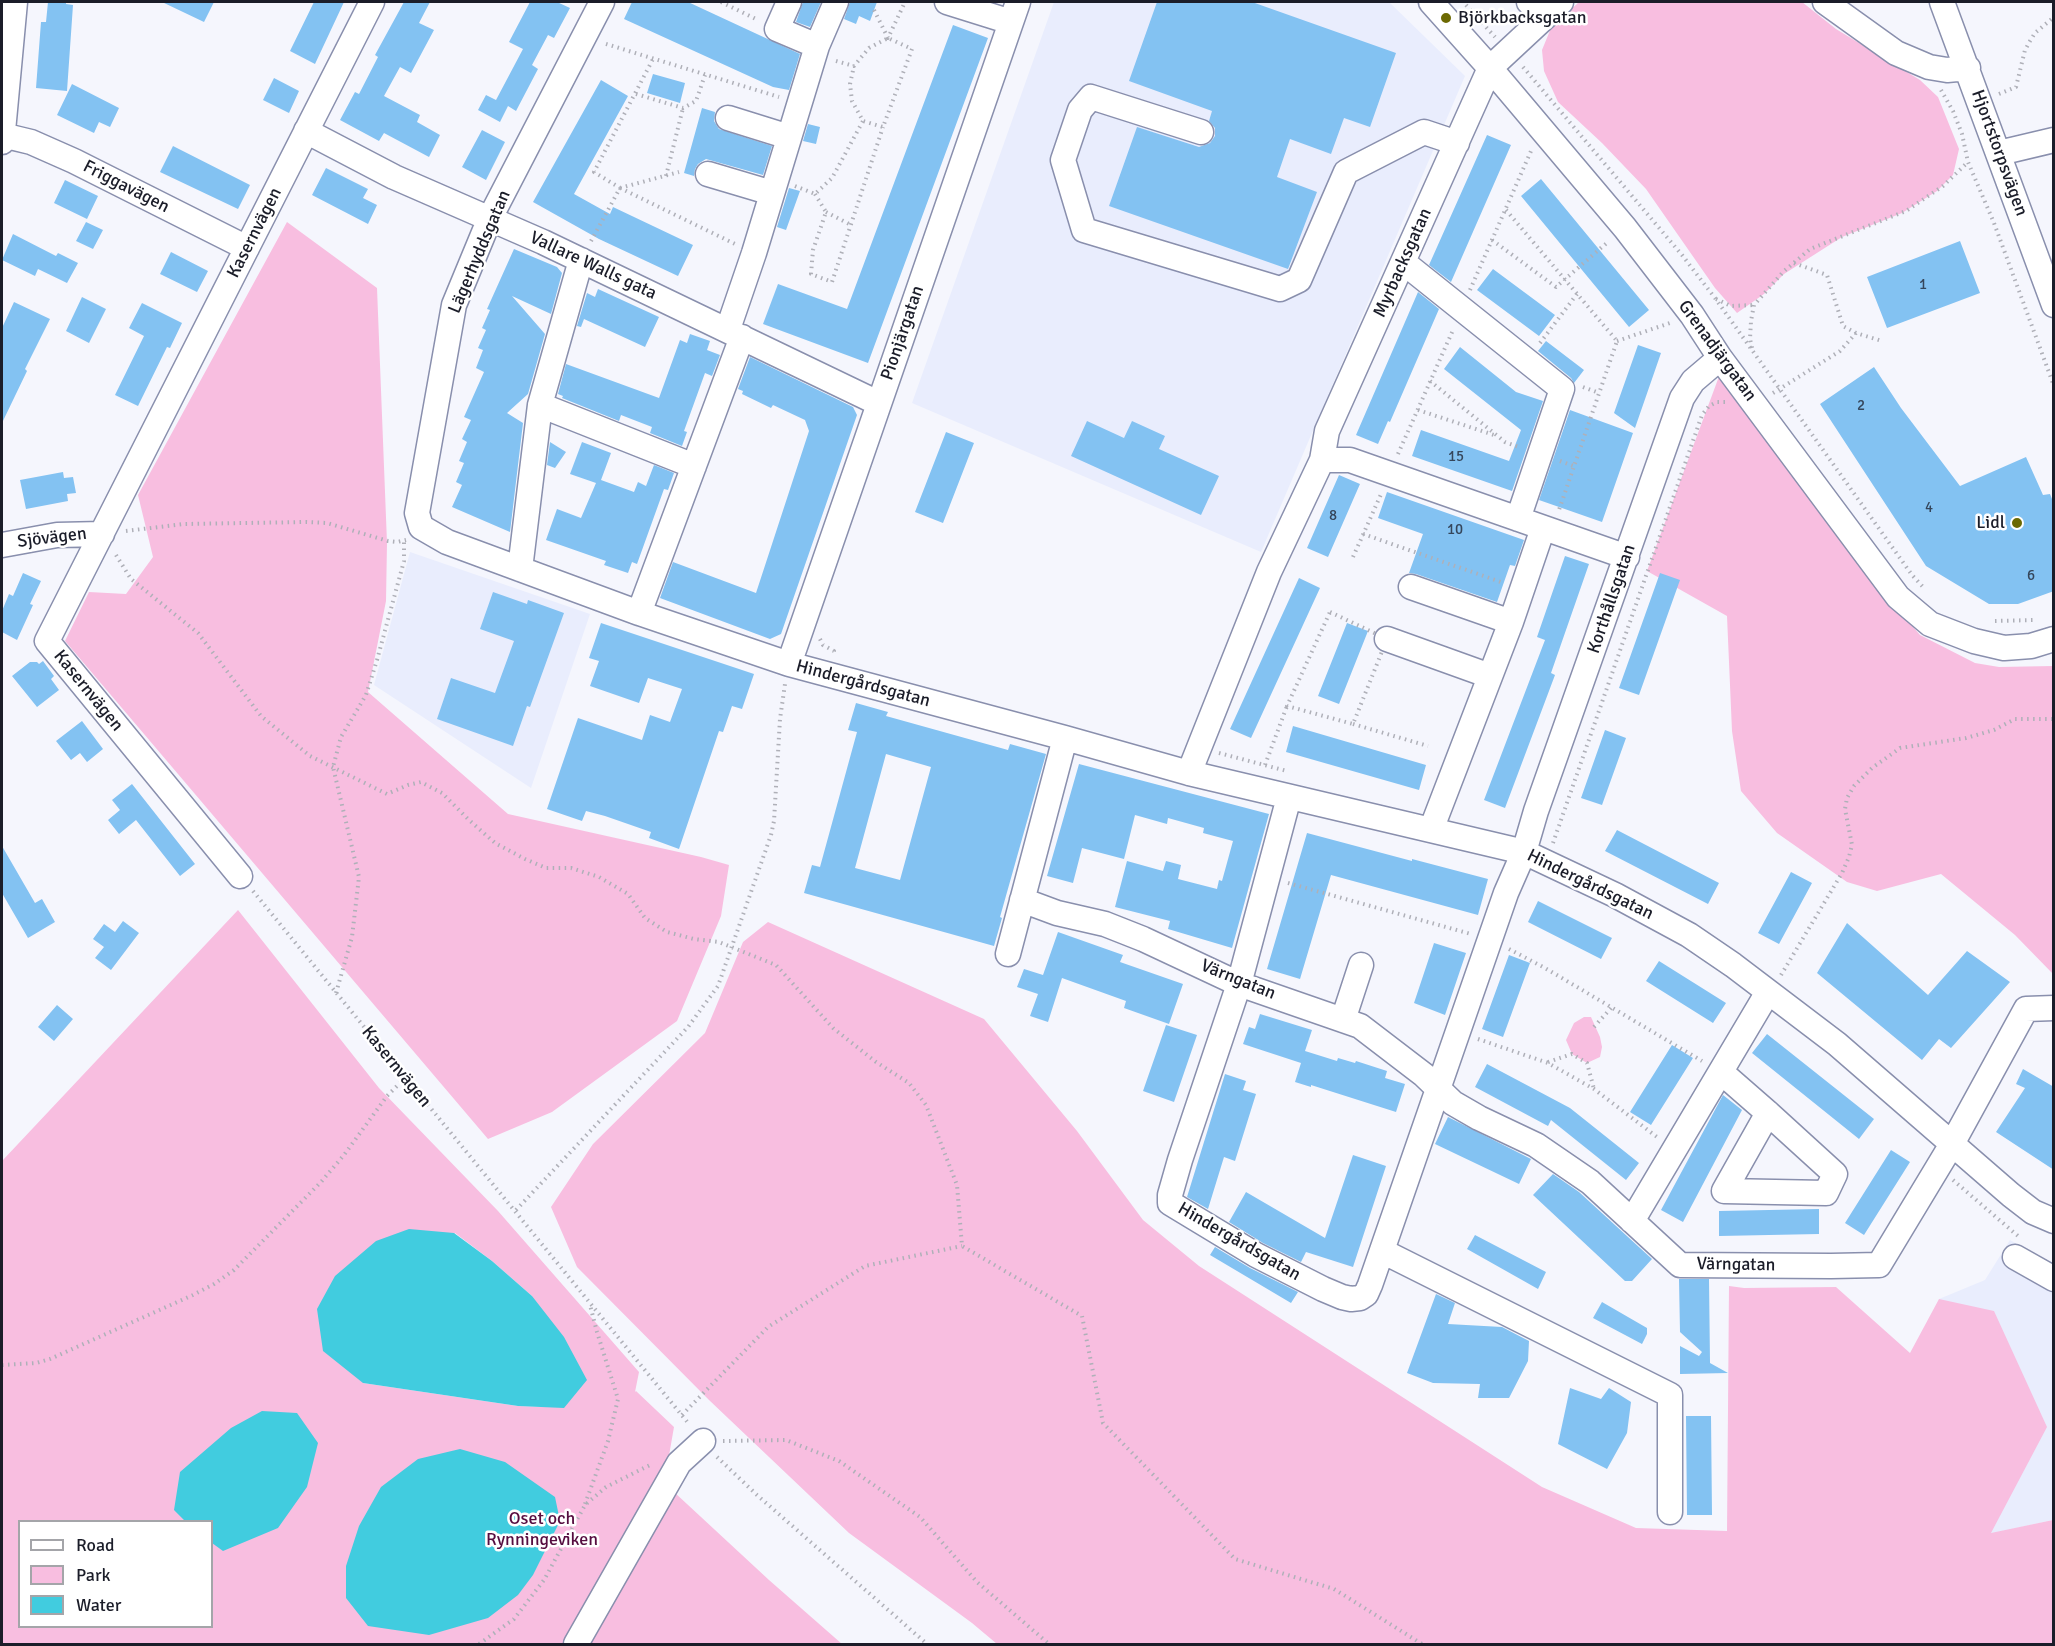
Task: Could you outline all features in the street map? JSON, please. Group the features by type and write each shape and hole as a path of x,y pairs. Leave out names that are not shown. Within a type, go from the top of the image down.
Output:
{"street":[{"path":"2,142 15,2"},
{"name":"Kasernvägen","path":"240,876 47,641 372,2"},
{"name":"Lägerhyddsgatan","path":"412,534 454,305 490,219 602,2"},
{"path":"789,2 777,29 816,51"},
{"path":"639,613 694,466 735,333 754,253 774,185 816,51 836,2"},
{"path":"947,2 1014,12"},
{"name":"Grenadjärgatan","path":"1431,2 1625,228 1692,315 1720,358 1898,597 1930,624 1974,641 2004,648 2046,638"},
{"path":"1825,2 1896,53 1929,67 1947,70 1968,68"},
{"name":"Hjortstorpsvägen","path":"1942,2 2054,305"},
{"path":"1490,68 1509,51 1545,7"},
{"name":"Pionjärgatan","path":"789,664 1014,12"},
{"name":"Myrbacksgatan","path":"1189,773 1269,572 1322,460 1327,431 1490,68"},
{"path":"1201,132 1091,97 1080,110 1063,160 1084,230 1280,289 1299,280 1346,172 1425,132 1457,143"},
{"path":"728,118 789,137"},
{"name":"Vallare Walls gata","path":"306,131 394,177 581,260 878,403"},
{"name":"Friggavägen","path":"2,135 31,141 247,248"},
{"path":"1999,153 2054,140"},
{"path":"708,174 774,185"},
{"path":"520,569 540,405 581,260"},
{"path":"1403,262 1562,389 1518,519"},
{"name":"Korthållsgatan","path":"1524,852 1536,812 1682,398 1693,381 1720,358"},
{"path":"540,405 694,466"},
{"path":"1322,460 1350,460 1627,557"},
{"path":"1431,830 1547,529"},
{"name":"Sjövägen","path":"2,544 57,535 102,534"},
{"name":"Hindergårdsgatan","path":"412,534 447,542 639,613 789,664 1189,773 1524,852 1615,895 1775,983 1837,1044 1952,1144 2033,1212 2054,1221"},
{"path":"1411,587 1511,622"},
{"path":"1387,639 1490,676"},
{"path":"1008,954 1065,738"},
{"name":"Hindergårdsgatan","path":"1289,797 1239,984 1180,1161 1170,1195 1170,1203 1256,1256 1342,1297 1360,1298 1366,1294 1438,1089"},
{"path":"1438,1089 1506,893 1524,852"},
{"name":"Värngatan","path":"1022,900 1057,913 1105,924 1143,939 1239,984 1360,1026 1398,1054 1453,1103 1536,1145 1590,1182 1680,1264 1879,1265 1952,1144 2026,1009 2054,1008"},
{"path":"1343,1020 1361,965"},
{"path":"1632,1221 1775,983"},
{"path":"1721,1072 1768,1113 1835,1174 1826,1193 1724,1191 1768,1113"},
{"path":"2017,1247 2054,1279"},
{"path":"1382,1251 1670,1395 1670,1512"},
{"path":"576,1644 679,1463 703,1441"}],"path":[{"path":"721,2 777,29"},
{"path":"883,127 863,121 852,101 850,84 854,66 869,48 888,38 905,2"},
{"path":"1463,2 1509,51 1657,225 1715,298 1912,575 1931,594"},
{"path":"826,212 813,249 812,274 832,282 883,127 912,49 888,38 874,10"},
{"path":"1999,94 2016,87 2025,50 2035,33 2054,17"},
{"path":"584,37 800,104"},
{"path":"816,51 854,66"},
{"path":"653,59 594,172 620,188 754,253"},
{"path":"1929,67 1953,111 1962,134 1968,162 1994,223 2054,386"},
{"path":"635,94 683,108 696,101 705,75"},
{"path":"666,176 683,108"},
{"path":"816,194 832,178 863,121"},
{"path":"1353,557 1464,309 1541,128"},
{"path":"1752,351 1750,321 1754,305 1793,263 1810,249 1906,211 1943,186 1968,162"},
{"path":"581,260 620,188 679,172"},
{"path":"774,185 816,194 826,212 851,225"},
{"path":"1506,210 1617,341"},
{"path":"1492,240 1556,287 1625,228"},
{"path":"1793,263 1827,274 1843,326 1856,333 1882,341"},
{"path":"1527,361 1577,294"},
{"path":"1715,298 1731,306 1754,305"},
{"path":"1617,341 1692,315"},
{"path":"1756,406 1779,388 1840,351 1856,333"},
{"path":"1547,529 1574,466 1617,341"},
{"path":"1430,381 1504,442 1574,466"},
{"path":"1558,849 1553,844 1554,838 1702,415 1708,406 1717,402 1730,404"},
{"path":"1418,410 1498,437"},
{"path":"412,534 388,541 327,523 306,522 184,524 102,534 131,579 198,633 261,716 310,756 387,794 421,782 442,793 495,843 525,860 546,868 571,868 599,877 628,894 645,918 667,932 719,942 776,965 833,1028 876,1062 909,1083 926,1105 957,1185 962,1246"},
{"path":"336,993 352,937 359,877 333,767 341,736 366,695 375,669 412,534"},
{"path":"1363,534 1522,589"},
{"path":"1265,765 1287,706 1330,612 1387,639 1353,723"},
{"path":"1988,620 2012,622 2046,638"},
{"path":"732,946 771,835 774,820 780,719 789,664"},
{"path":"1287,706 1428,746"},
{"path":"1775,983 1842,873 1852,845 1845,809 1847,798 1854,786 1872,768 1900,748 1966,738 1994,730 2015,719 2054,719"},
{"name":"Kasernvägen","path":"240,876 516,1210 688,1027 718,986 732,946"},
{"path":"1772,968 1775,983"},
{"path":"1775,983 1790,981"},
{"path":"1594,1027 1611,1008"},
{"path":"1458,1032 1548,1063 1594,1089 1674,1150"},
{"path":"1548,1063 1572,1054 1587,1063 1594,1089"},
{"path":"2,1365 36,1363 51,1359 193,1295 234,1270 321,1182 344,1155 387,1096 405,1078"},
{"path":"1938,1167 2017,1247"},
{"path":"682,1415 768,1327 865,1266 962,1246 1082,1316 1103,1423 1235,1559 1334,1588 1422,1644"},
{"path":"479,1644 514,1619 544,1580 585,1505 608,1441 618,1399 589,1301"},
{"path":"703,1441 786,1440 839,1461 921,1517 977,1582 1049,1644"},
{"path":"585,1505 606,1487 656,1462"}],"shaded area":[{"path":"1054,2 1389,2 1465,76 1261,552 912,403"},
{"path":"410,552 590,614 531,788 374,685"},
{"path":"2010,1240 2053,1265 2053,1520 1990,1534 1939,1299 1985,1280"}],"green space":[{"path":"1579,2 1802,2 1836,29 1920,80 1938,97 1959,149 1953,175 1937,191 1902,213 1842,237 1784,274 1764,294 1737,313 1715,288 1646,189 1558,102 1544,71 1542,50 1551,28"},
{"path":"287,222 377,288 387,543 386,601 368,692 508,814 729,865 721,916 677,1021 552,1112 488,1139 65,641 89,592 126,594 153,557 138,495"},
{"path":"1721,371 1877,585 1920,635 1975,663 1999,667 2053,666 2053,974 2015,935 1941,874 1877,891 1847,882 1777,833 1741,791 1732,731 1727,616 1647,571"},
{"name":"Oset och Rynningeviken","path":"238,910 379,1088 498,1211 639,1372 635,1392 674,1427 667,1467 660,1479 842,1644 2,1644 2,1161","holes":["455,1233 532,1296 570,1400 547,1407 518,1406 363,1383"]},
{"path":"768,922 984,1019 1077,1131 1143,1220 1199,1266 1542,1487 1636,1528 1727,1531 1729,1286 1744,1288 1836,1287 1910,1353 1939,1299 1994,1311 2047,1427 1991,1533 2053,1520 2053,1644 997,1644 849,1533 709,1400 577,1267 551,1207 593,1144 705,1033 743,942"},
{"path":"1584,1017 1591,1017 1602,1047 1600,1057 1587,1063 1572,1054 1566,1040 1574,1023"}],"water":[{"path":"409,1229 454,1233 492,1261 532,1296 564,1337 587,1380 564,1408 518,1406 363,1383 323,1351 317,1309 335,1276 376,1241"},
{"path":"262,1411 297,1413 318,1443 307,1487 278,1528 223,1551 213,1544 213,1520 184,1520 174,1510 180,1472 231,1428"},
{"path":"460,1449 505,1462 555,1497 560,1521 533,1575 518,1595 488,1618 429,1635 368,1626 346,1598 346,1566 359,1526 381,1487 418,1459"}],"building":[{"path":"48,2 66,2 66,4 73,5 67,91 36,88 41,22 46,22"},
{"path":"162,2 214,2 204,22"},
{"path":"314,2 344,2 315,64 290,51"},
{"path":"404,2 430,2 419,23 434,30 411,73 400,67 384,96 420,115 417,122 440,135 429,157 384,133 379,141 340,120 355,92 359,94 378,57 375,55"},
{"path":"530,2 557,2 570,8 554,38 548,35 532,65 538,69 516,111 508,106 500,122 478,110 486,95 496,100 523,49 509,42"},
{"path":"632,2 688,2 800,54 789,90 773,87 624,19"},
{"path":"803,2 821,2 810,27 796,22"},
{"path":"850,2 877,2 870,21 859,16 856,24 844,19"},
{"path":"1157,2 1252,2 1396,53 1370,127 1344,118 1331,154 1290,139 1277,177 1317,192 1288,269 1109,206 1137,127 1199,147 1210,143 1215,136 1215,128 1209,121 1212,111 1129,81"},
{"path":"953,25 988,38 868,363 763,324 778,284 847,309"},
{"path":"653,74 685,83 680,103 647,93"},
{"path":"274,78 299,91 289,113 263,100"},
{"path":"601,80 628,96 574,194 610,214 613,207 693,245 678,276 599,239 533,202"},
{"path":"72,84 119,108 110,127 99,122 94,133 57,115"},
{"path":"702,108 715,112 714,121 719,129 772,146 763,175 706,159 698,164 694,176 684,173"},
{"path":"808,124 820,127 816,144 803,141"},
{"path":"482,130 505,142 486,180 462,167"},
{"path":"1487,135 1511,145 1451,282 1429,265"},
{"path":"173,146 250,185 238,209 160,172"},
{"path":"326,168 368,189 363,198 377,205 368,224 312,195"},
{"path":"1541,179 1649,310 1629,327 1521,196"},
{"path":"65,180 98,196 87,219 54,203"},
{"path":"789,188 800,191 786,230 777,227"},
{"path":"86,222 103,230 93,249 76,241"},
{"path":"13,234 56,256 58,253 78,263 67,283 38,269 35,276 2,260"},
{"path":"1960,241 1980,293 1887,328 1867,277"},
{"path":"514,249 557,267 562,273 551,314 512,296 545,334 528,394 507,413 523,423 510,532 452,507 462,485 456,482 464,463 459,461 467,442 462,439 471,420 464,417 484,372 476,368 483,350 478,348 486,330 482,328 490,310 487,309"},
{"path":"171,252 208,271 197,292 160,274"},
{"path":"1493,269 1555,315 1539,336 1477,290"},
{"path":"598,289 659,317 645,347 584,319 581,327 577,326 587,293 595,297"},
{"path":"1418,292 1439,309 1390,422 1388,421 1378,444 1356,435"},
{"path":"82,297 106,309 89,343 66,331"},
{"path":"14,302 50,319 2,423 2,328"},
{"path":"142,303 182,323 170,348 167,347 138,406 115,395 144,336 129,328"},
{"path":"690,334 710,341 707,350 720,355 712,376 705,373 684,431 687,432 682,446 650,433 652,427 621,415 619,421 562,398 563,396 558,394 566,364 659,398 680,340 687,343"},
{"path":"1546,341 1584,370 1574,383 1538,351"},
{"path":"1638,345 1661,353 1635,428 1614,413"},
{"path":"1460,347 1516,392 1543,401 1512,491 1412,456 1421,430 1509,461 1521,430 1444,369"},
{"path":"750,357 853,407 857,415 781,634 770,639 660,598 673,562 756,593 809,431 805,420 773,405 771,408 742,394 743,391 738,389"},
{"path":"1874,367 1901,408 1960,486 2026,457 2043,495 2050,494 2054,504 2054,591 2018,604 1989,604 1926,566 1820,404"},
{"path":"1570,410 1633,433 1602,522 1539,500"},
{"path":"1087,421 1124,438 1132,421 1165,436 1159,449 1219,476 1201,515 1071,456"},
{"path":"946,432 974,443 943,523 915,512"},
{"path":"550,442 566,452 555,468 547,465"},
{"path":"582,442 611,453 601,480 634,492 638,482 646,486 654,465 674,473 668,490 664,489 637,564 632,562 628,573 604,565 606,561 546,540 557,509 581,518 596,483 570,474"},
{"path":"63,472 64,478 73,477 76,493 67,494 68,501 26,509 20,480"},
{"path":"1339,475 1360,484 1328,557 1307,548"},
{"path":"1387,492 1524,540 1515,566 1510,565 1497,602 1409,573 1423,534 1378,518"},
{"path":"1565,556 1589,564 1551,673 1555,675 1505,808 1484,800 1545,640 1537,637"},
{"path":"23,573 41,581 17,640 2,632 2,611 9,594 13,596"},
{"path":"1660,573 1680,580 1639,695 1619,688"},
{"path":"1299,578 1320,588 1251,738 1230,729"},
{"path":"493,592 527,604 528,600 564,613 530,707 527,706 513,746 437,719 451,678 495,693 514,641 480,629"},
{"path":"601,623 754,674 742,709 732,706 723,732 719,731 679,849 649,838 651,832 605,816 586,811 582,821 547,809 578,718 642,740 650,715 670,722 682,689 648,678 639,703 590,686 599,661 589,658"},
{"path":"1347,623 1368,631 1339,704 1318,696"},
{"path":"43,661 54,676 51,679 59,690 37,707 12,676 30,662 39,664"},
{"path":"856,703 888,712 886,716 1008,750 1010,744 1046,754 994,946 804,893 812,865 820,867 857,732 848,730","holes":["886,754 931,767 900,880 855,868"]},
{"path":"82,721 103,749 87,762 80,753 71,760 56,741"},
{"path":"1293,726 1426,765 1419,790 1286,752"},
{"path":"1605,730 1626,738 1602,805 1581,798"},
{"path":"1079,764 1269,814 1232,948 1168,929 1170,921 1115,907 1127,861 1163,871 1166,861 1181,865 1178,879 1217,889 1219,880 1222,881 1233,841 1203,833 1204,828 1168,818 1167,824 1135,815 1124,859 1082,848 1073,883 1047,876"},
{"path":"132,784 195,864 180,876 136,820 119,834 108,820 120,810 112,800"},
{"path":"1617,830 1719,883 1708,904 1605,851"},
{"path":"1307,833 1488,879 1478,915 1331,875 1300,979 1267,969"},
{"path":"2,846 35,903 42,899 55,922 28,938 2,893"},
{"path":"1791,872 1812,883 1779,944 1758,933"},
{"path":"1538,901 1612,938 1601,959 1528,922"},
{"path":"123,921 139,933 111,970 95,958 104,947 93,939 104,924 115,932"},
{"path":"1847,923 1928,995 1967,951 2010,982 1951,1048 1939,1039 1922,1060 1817,973"},
{"path":"1058,932 1123,955 1120,962 1183,984 1169,1024 1124,1008 1126,1001 1062,978 1048,1022 1030,1016 1038,994 1017,987 1024,969 1043,975"},
{"path":"1434,943 1466,953 1445,1015 1414,1003"},
{"path":"1509,955 1530,963 1503,1037 1482,1029"},
{"path":"1659,961 1726,1003 1713,1023 1646,981"},
{"path":"57,1005 73,1019 54,1041 38,1027"},
{"path":"1260,1014 1312,1030 1305,1051 1337,1061 1338,1058 1355,1063 1356,1061 1387,1071 1385,1078 1405,1084 1396,1112 1295,1082 1301,1063 1243,1044 1249,1027 1255,1029"},
{"path":"1166,1025 1197,1035 1174,1102 1143,1091"},
{"path":"1767,1034 1874,1119 1859,1139 1752,1053"},
{"path":"1672,1045 1693,1058 1651,1125 1630,1112"},
{"path":"1487,1064 1570,1108 1639,1163 1626,1180 1551,1120 1548,1126 1475,1087"},
{"path":"2023,1069 2054,1087 2054,1170 1996,1132 2025,1088 2016,1084"},
{"path":"1225,1074 1246,1081 1243,1090 1256,1094 1235,1161 1224,1157 1208,1209 1187,1197"},
{"path":"1723,1095 1742,1110 1683,1222 1661,1210"},
{"path":"1448,1117 1531,1159 1519,1184 1435,1144"},
{"path":"1891,1150 1910,1162 1864,1235 1845,1223"},
{"path":"1353,1155 1386,1166 1353,1267 1306,1252 1301,1262 1263,1243 1229,1222 1246,1192 1325,1238"},
{"path":"1553,1174 1579,1192 1652,1259 1632,1281 1625,1281 1533,1195"},
{"path":"1819,1209 1819,1234 1719,1236 1719,1211"},
{"path":"1475,1235 1546,1272 1538,1289 1467,1249"},
{"path":"1215,1247 1298,1292 1291,1303 1210,1255"},
{"path":"1679,1279 1709,1279 1710,1363 1728,1373 1680,1374 1680,1346 1699,1356 1702,1352 1680,1332"},
{"path":"1436,1294 1455,1303 1448,1324 1502,1327 1529,1341 1528,1361 1509,1398 1478,1398 1480,1384 1433,1383 1407,1373"},
{"path":"1602,1302 1647,1328 1642,1344 1593,1318"},
{"path":"1570,1388 1601,1399 1609,1388 1631,1402 1627,1433 1607,1469 1558,1444"},
{"path":"1686,1416 1711,1416 1712,1515 1687,1515"}],"place":[{"name":"Björkbacksgatan","path":"1446,18"},
{"name":"Lidl","path":"2017,523"}]}
